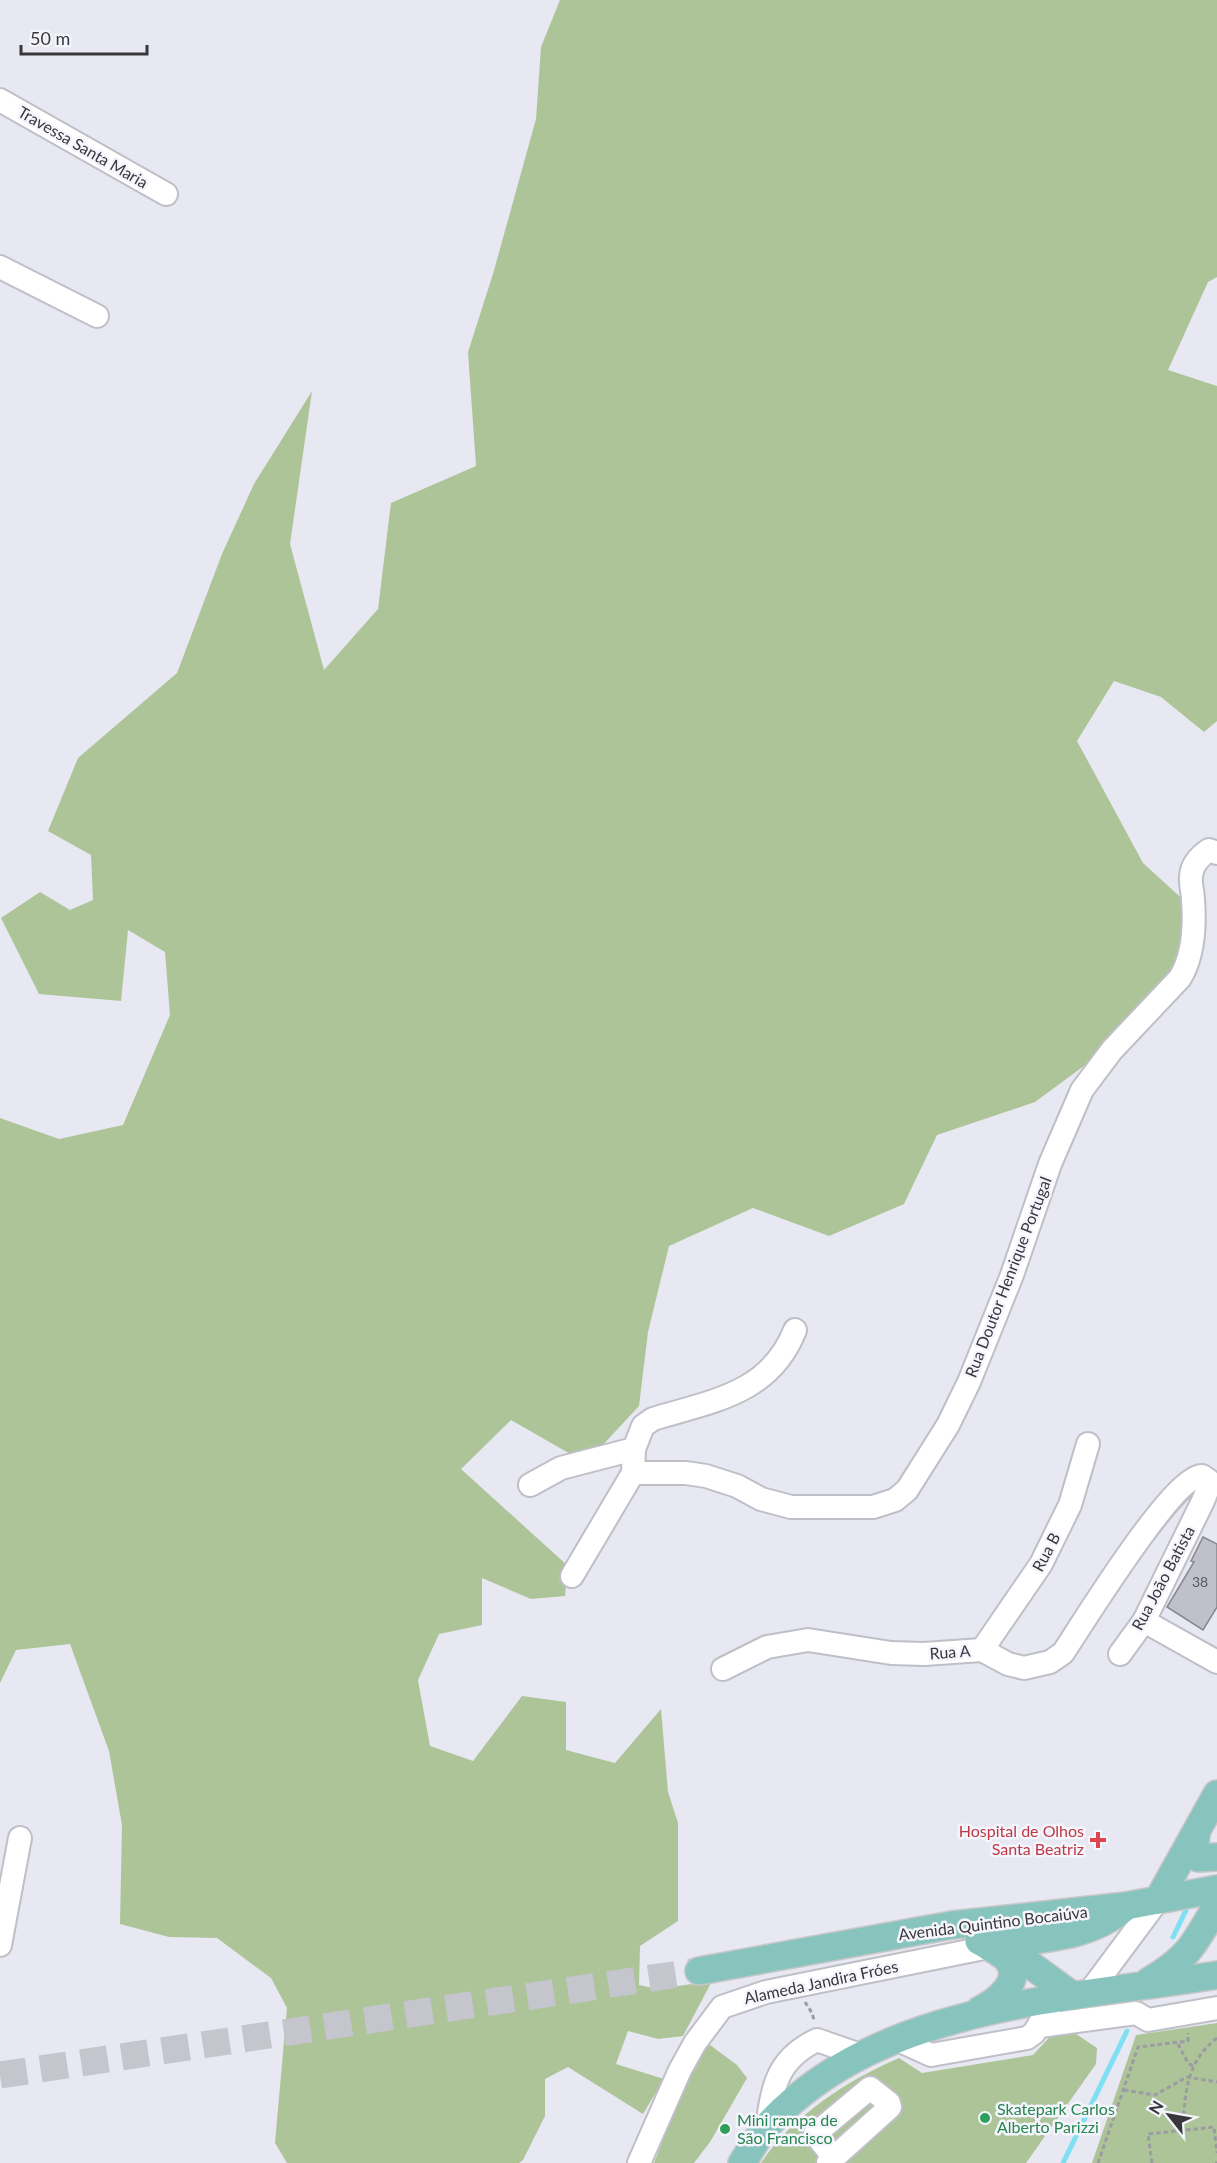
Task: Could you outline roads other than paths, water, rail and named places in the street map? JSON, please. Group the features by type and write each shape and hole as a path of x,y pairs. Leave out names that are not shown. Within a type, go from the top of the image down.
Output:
{"main road":[{"path":"1158,1900 1217,1794"},
{"path":"1196,1834 1194,1855 1198,1858 1217,1857"},
{"name":"Avenida Quintino Bocaiúva","path":"699,1971 952,1925 1126,1906 1217,1889"},
{"path":"1140,1985 1173,1967 1186,1956 1217,1905"},
{"path":"995,1945 1070,1936 1107,1922 1126,1906"},
{"path":"952,1925 995,1945 1072,1997"},
{"path":"742,2163 766,2126 826,2076 898,2040 968,2015 1001,1997 1010,1983 1012,1971 1007,1959 995,1945"},
{"path":"968,2015 1140,1985 1217,1975"}],"street":[{"name":"Travessa Santa Maria","path":"0,100 166,194"},
{"path":"0,267 97,316"},
{"name":"Rua Doutor Henrique Portugal","path":"633,1473 686,1473 706,1476 737,1486 761,1499 791,1507 873,1507 895,1500 907,1490 948,1425 969,1382 1012,1275 1050,1164 1082,1090 1112,1050 1180,978 1188,965 1194,903 1191,875 1199,856 1209,850 1217,853"},
{"path":"572,1576 633,1473 634,1449 638,1433 653,1419 725,1397 755,1384 775,1365 789,1346 795,1330"},
{"name":"Rua B","path":"982,1650 1041,1564 1070,1505 1088,1444"},
{"path":"530,1485 561,1468 634,1449"},
{"name":"Rua A","path":"723,1669 767,1647 808,1640 891,1653 924,1654 982,1650 1008,1664 1024,1668 1050,1662 1063,1653 1168,1501 1197,1476 1208,1480 1209,1486 1203,1500"},
{"name":"Rua João Batista","path":"1120,1654 1144,1621 1203,1500"},
{"path":"1144,1621 1217,1662"},
{"path":"0,1945 20,1838"},
{"path":"898,2040 923,2052 940,2055 1028,2038 1072,1997 1158,1900"},
{"name":"Alameda Jandira Fróes","path":"639,2163 680,2070 695,2043 722,2007 733,2001 794,1986 995,1945"},
{"path":"1040,2026 1136,2013 1148,2019 1217,2008"},
{"path":"766,2126 773,2085 779,2072 803,2046 817,2040 863,2056"}],"waterway":[{"path":"1173,1937 1189,1904"},
{"path":"1063,2163 1127,2031"}],"tunnel":[{"path":"0,2075 699,1971"}],"place":[{"name":"Hospital de Olhos Santa Beatriz","path":"1098,1840"},
{"name":"Skatepark Carlos Alberto Parizzi","path":"985,2118"},
{"name":"Mini rampa de São Francisco","path":"725,2129"}]}
